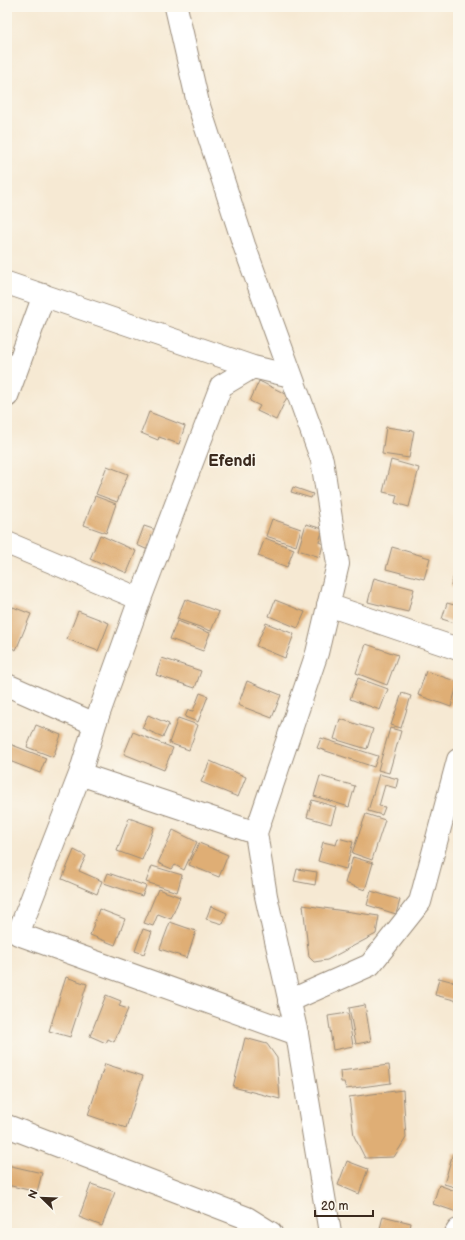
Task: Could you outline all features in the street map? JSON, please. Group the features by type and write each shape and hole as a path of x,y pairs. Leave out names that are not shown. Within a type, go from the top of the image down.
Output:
{"street":[{"path":"176,7 198,103 244,245 322,460 338,564 316,653 256,834 266,896 297,1034 330,1233"},
{"path":"7,283 253,367 291,376"},
{"path":"7,396 44,295"},
{"path":"253,367 222,386 140,599 95,724 80,774 18,934 297,1034"},
{"path":"7,543 140,599"},
{"path":"328,605 458,649"},
{"path":"7,685 95,724"},
{"path":"289,1002 370,965 420,902 458,760"},
{"path":"80,774 256,834"},
{"path":"7,1126 247,1218 271,1233"}],"building":[{"path":"259,381 288,395 276,420 257,411 260,406 250,401"},
{"path":"149,412 185,426 179,444 159,437 158,440 141,433"},
{"path":"386,427 414,431 409,458 382,454"},
{"path":"391,460 419,468 409,507 395,503 397,495 383,492"},
{"path":"107,466 128,474 117,502 96,494"},
{"path":"293,487 313,494 311,498 291,492"},
{"path":"95,496 116,504 106,533 84,525"},
{"path":"272,519 301,529 296,546 266,536"},
{"path":"306,524 323,529 319,542 323,544 320,557 298,550"},
{"path":"144,526 156,530 148,550 137,545"},
{"path":"100,535 136,551 127,573 102,562 101,564 90,559"},
{"path":"265,538 294,549 287,567 258,556"},
{"path":"392,547 430,558 424,579 386,569"},
{"path":"458,564 458,588 451,586"},
{"path":"374,578 414,589 408,612 368,602"},
{"path":"185,599 219,612 211,631 177,619"},
{"path":"275,600 305,612 298,628 269,616"},
{"path":"447,603 458,606 458,624 442,619"},
{"path":"13,607 31,614 16,650 7,646 7,621"},
{"path":"78,611 109,623 98,651 67,639"},
{"path":"177,621 210,633 203,651 170,639"},
{"path":"266,623 294,634 285,658 256,646"},
{"path":"366,644 398,655 387,685 356,673"},
{"path":"162,658 201,671 195,688 156,675"},
{"path":"426,671 458,682 451,707 418,695"},
{"path":"358,678 388,689 380,710 350,699"},
{"path":"247,681 281,695 272,718 238,705"},
{"path":"200,693 208,696 198,722 185,717 188,710 193,711"},
{"path":"402,693 411,696 401,728 391,725"},
{"path":"148,715 169,724 163,737 142,728"},
{"path":"178,718 198,725 189,750 169,743"},
{"path":"340,719 373,729 367,749 334,739"},
{"path":"36,725 61,735 53,757 27,747"},
{"path":"390,728 401,731 389,773 378,770"},
{"path":"133,732 173,748 164,770 124,754"},
{"path":"321,738 378,756 374,767 317,748"},
{"path":"7,743 46,758 40,773 7,760"},
{"path":"210,761 246,777 238,797 201,782"},
{"path":"379,774 398,779 396,788 385,785 379,806 385,807 382,815 368,811"},
{"path":"320,776 355,786 349,807 314,796"},
{"path":"312,800 336,807 331,824 307,817"},
{"path":"366,814 385,820 372,860 352,853"},
{"path":"129,818 154,827 142,860 117,851"},
{"path":"173,830 197,842 184,870 175,865 172,869 158,863"},
{"path":"338,838 353,842 346,869 318,861 323,842 336,845"},
{"path":"199,843 228,855 219,877 189,865"},
{"path":"74,850 86,856 79,871 102,881 97,894 62,879"},
{"path":"353,857 373,863 365,890 345,883"},
{"path":"152,866 182,875 177,892 146,882"},
{"path":"297,869 317,872 315,885 294,881"},
{"path":"108,873 146,886 142,896 104,883"},
{"path":"158,889 180,897 171,919 158,914 153,926 144,923"},
{"path":"371,891 400,900 396,914 367,905"},
{"path":"303,905 379,916 376,934 327,960 314,962 309,957"},
{"path":"211,906 227,913 223,924 206,919"},
{"path":"99,909 125,919 115,945 90,935"},
{"path":"170,922 196,931 187,958 160,949"},
{"path":"143,929 152,932 144,954 135,951"},
{"path":"66,977 87,984 70,1037 49,1031"},
{"path":"439,978 458,983 458,1001 435,995"},
{"path":"106,995 121,1001 119,1006 128,1009 114,1042 108,1039 106,1043 90,1036"},
{"path":"365,1005 371,1041 356,1044 349,1008"},
{"path":"348,1013 353,1046 333,1050 328,1016"},
{"path":"245,1038 267,1044 277,1058 280,1099 233,1087"},
{"path":"105,1064 143,1076 126,1128 88,1115"},
{"path":"389,1065 391,1083 346,1089 344,1082 341,1082 340,1071"},
{"path":"403,1090 406,1138 394,1157 365,1158 354,1136 349,1097"},
{"path":"453,1153 458,1155 458,1188 444,1184"},
{"path":"347,1161 368,1169 359,1194 338,1185"},
{"path":"7,1165 42,1173 37,1192 7,1185"},
{"path":"91,1184 115,1192 102,1226 79,1217"},
{"path":"439,1185 458,1192 457,1212 433,1204"},
{"path":"383,1216 411,1223 409,1233 379,1233"}],"district":[{"name":"Efendi","path":"232,460"}]}
